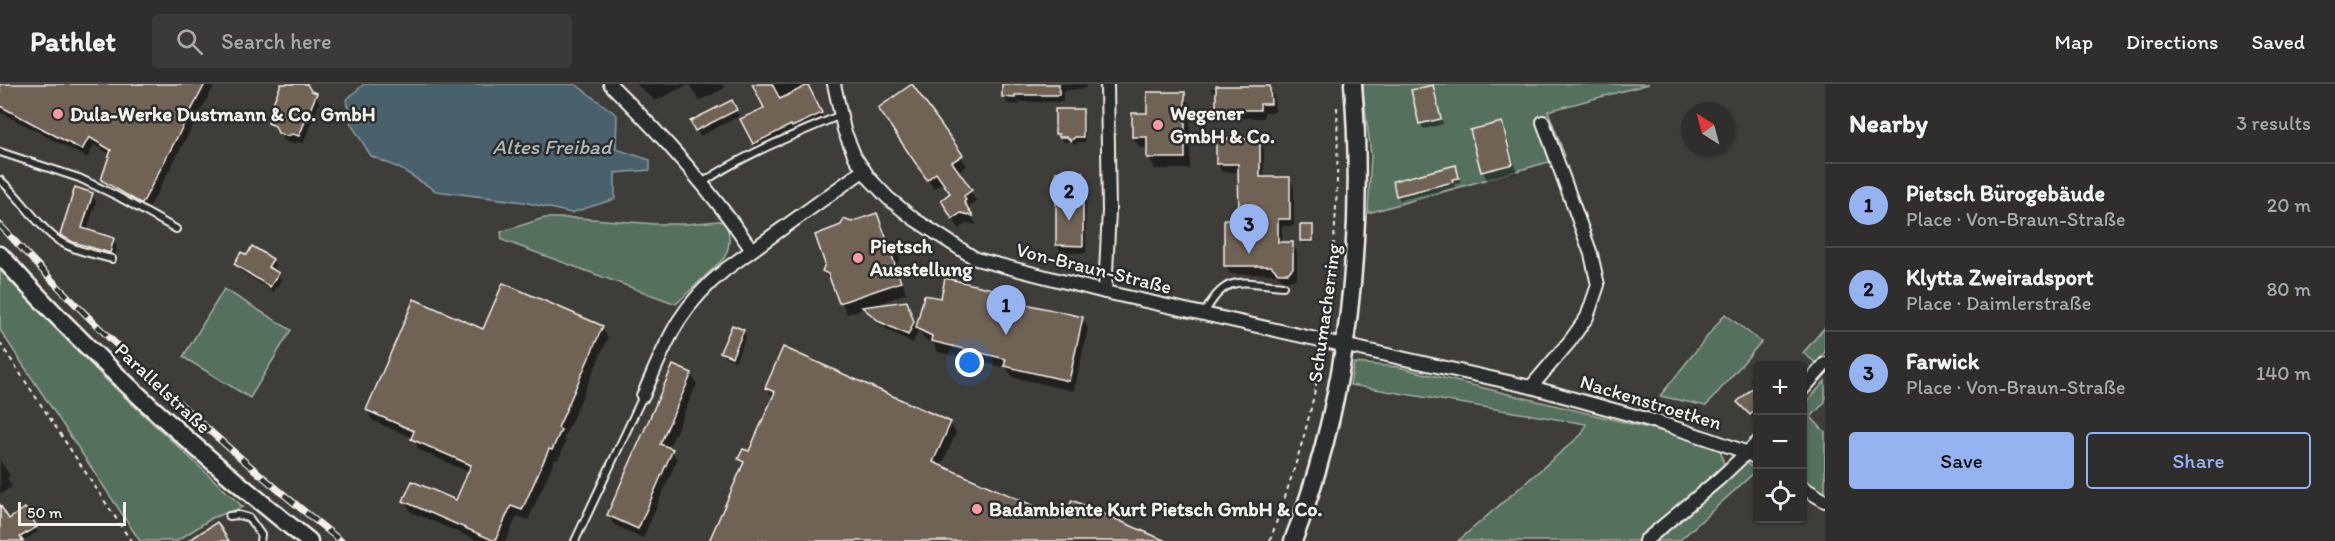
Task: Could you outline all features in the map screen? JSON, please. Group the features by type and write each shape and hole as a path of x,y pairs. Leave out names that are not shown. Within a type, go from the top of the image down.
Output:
{"main road":[{"name":"Schumacherring","path":"1293,541 1328,430 1353,272 1357,213 1357,127 1353,84"},
{"name":"Parallelstraße","path":"0,255 78,337 154,411 226,474 309,541"}],"street":[{"path":"610,84 648,121 702,183 752,250"},
{"name":"Von-Braun-Straße","path":"834,84 844,130 855,157 864,170 888,198 914,219 976,259 1105,292 1343,346"},
{"path":"1105,292 1109,211 1107,84"},
{"path":"1531,387 1587,317 1598,285 1591,254 1543,122"},
{"path":"643,396 672,332 704,286 864,170"},
{"name":"Nackenstroetken","path":"1343,346 1531,387 1658,422 1753,456"},
{"path":"1807,385 1825,364"},
{"path":"1645,541 1753,456"},
{"path":"1807,490 1825,501"}],"lane":[{"path":"702,183 775,144 841,115"},
{"path":"0,152 79,178 115,195 176,230"},
{"path":"0,180 63,244 112,259"},
{"path":"1204,315 1216,293 1226,285 1238,282 1283,286"},
{"path":"575,541 643,396"},
{"path":"229,516 238,515 249,518 261,534 260,541"}],"path":[{"path":"1270,541 1301,450 1318,376 1334,264 1339,168 1337,96"},
{"path":"0,343 131,541"}],"green space":[{"path":"1362,84 1649,84 1548,111 1565,156 1368,213 1371,154"},
{"path":"544,218 579,218 655,224 719,221 726,223 729,245 724,258 676,304 502,240 501,232"},
{"path":"0,270 103,377 243,507 212,518 177,541 140,541 0,330"},
{"path":"224,289 291,330 250,398 183,357"},
{"path":"1725,314 1761,342 1706,406 1660,396"},
{"path":"1825,327 1825,352 1816,363 1803,353"},
{"path":"1354,363 1398,367 1697,440 1720,448 1724,465 1714,479 1641,541 1458,541 1582,434 1586,424 1350,385"},
{"path":"1825,381 1825,402 1811,417 1825,432 1825,495 1807,484 1807,401"},
{"path":"1744,462 1753,468 1753,474 1679,541 1655,541"}],"water":[{"name":"Altes Freibad","path":"364,84 575,84 617,115 616,149 650,160 650,170 615,173 615,199 571,213 524,202 436,191 401,169 371,156 351,124 346,100"}],"building":[{"path":"0,84 205,84 142,204 101,180 111,150 89,137 82,150 0,106"},
{"path":"281,84 307,84 311,91 317,93 299,136 293,134 286,136 278,133 275,126 268,123 271,116 268,115"},
{"path":"752,84 772,84 780,99 808,85 822,113 753,144 740,119 764,108"},
{"path":"912,84 963,155 952,162 972,190 964,196 966,200 964,202 973,216 961,213 952,219 941,200 950,193 936,173 927,180 878,108"},
{"path":"1002,84 1059,84 1059,95 1002,97"},
{"path":"1433,85 1441,119 1419,124 1411,90"},
{"path":"1216,86 1270,86 1271,104 1260,104 1260,110 1216,110"},
{"name":"Wegener GmbH & Co.","path":"1147,92 1185,92 1185,158 1147,158 1147,137 1132,137 1132,113 1147,113"},
{"path":"732,100 737,110 695,131 690,121"},
{"path":"1055,109 1083,109 1083,137 1075,137 1071,141 1067,137 1059,137 1059,134 1055,134"},
{"path":"1502,122 1513,164 1481,172 1470,130"},
{"path":"1216,139 1260,139 1260,177 1290,177 1290,219 1278,219 1278,242 1293,242 1293,268 1288,273 1278,273 1271,266 1224,266 1224,219 1239,219 1238,164 1216,164"},
{"path":"1456,165 1459,178 1452,179 1453,182 1396,196 1393,181"},
{"path":"1056,172 1083,172 1083,246 1056,245"},
{"path":"75,187 93,193 82,228 114,238 110,253 73,242 60,235"},
{"name":"Pietsch Ausstellung","path":"877,213 888,243 894,246 891,253 901,282 839,303 828,274 822,271 825,264 815,235 841,225 844,219 851,222"},
{"path":"1300,225 1313,225 1313,241 1300,241"},
{"path":"252,246 273,259 268,267 279,273 270,287 234,264 241,252 247,255"},
{"path":"945,278 1010,293 1008,300 1083,317 1069,381 1004,366 1006,359 931,341 932,336 916,328 924,295 941,298"},
{"path":"503,283 603,326 558,428 561,430 552,450 549,449 522,510 511,506 495,541 403,501 412,481 456,500 471,465 411,439 414,431 366,410 414,299 483,329"},
{"path":"907,301 914,322 908,335 880,322 862,307"},
{"path":"732,325 744,330 732,357 720,352"},
{"path":"783,347 951,422 933,462 1064,519 1072,500 1166,541 709,541 744,462 738,459 743,449 749,451 775,392 765,388"},
{"path":"673,365 692,373 660,444 673,449 638,529 607,515"},
{"path":"1753,388 1753,412 1750,415 1737,402"},
{"path":"0,505 9,519 25,508 37,527 20,537 23,541 0,541"},
{"path":"217,522 229,541 188,541"}],"railway":[{"path":"0,225 80,309 164,390 251,467 341,541"}],"place":[{"name":"Dula-Werke Dustmann & Co. GmbH","path":"58,114"},
{"name":"Wegener GmbH & Co.","path":"1158,125"},
{"name":"Klytta Zweiradsport","path":"1069,221"},
{"name":"Farwick","path":"1249,254"},
{"name":"Pietsch Ausstellung","path":"858,258"},
{"name":"Pietsch Bürogebäude","path":"1006,335"},
{"name":"Badambiente Kurt Pietsch GmbH & Co.","path":"977,509"}]}
